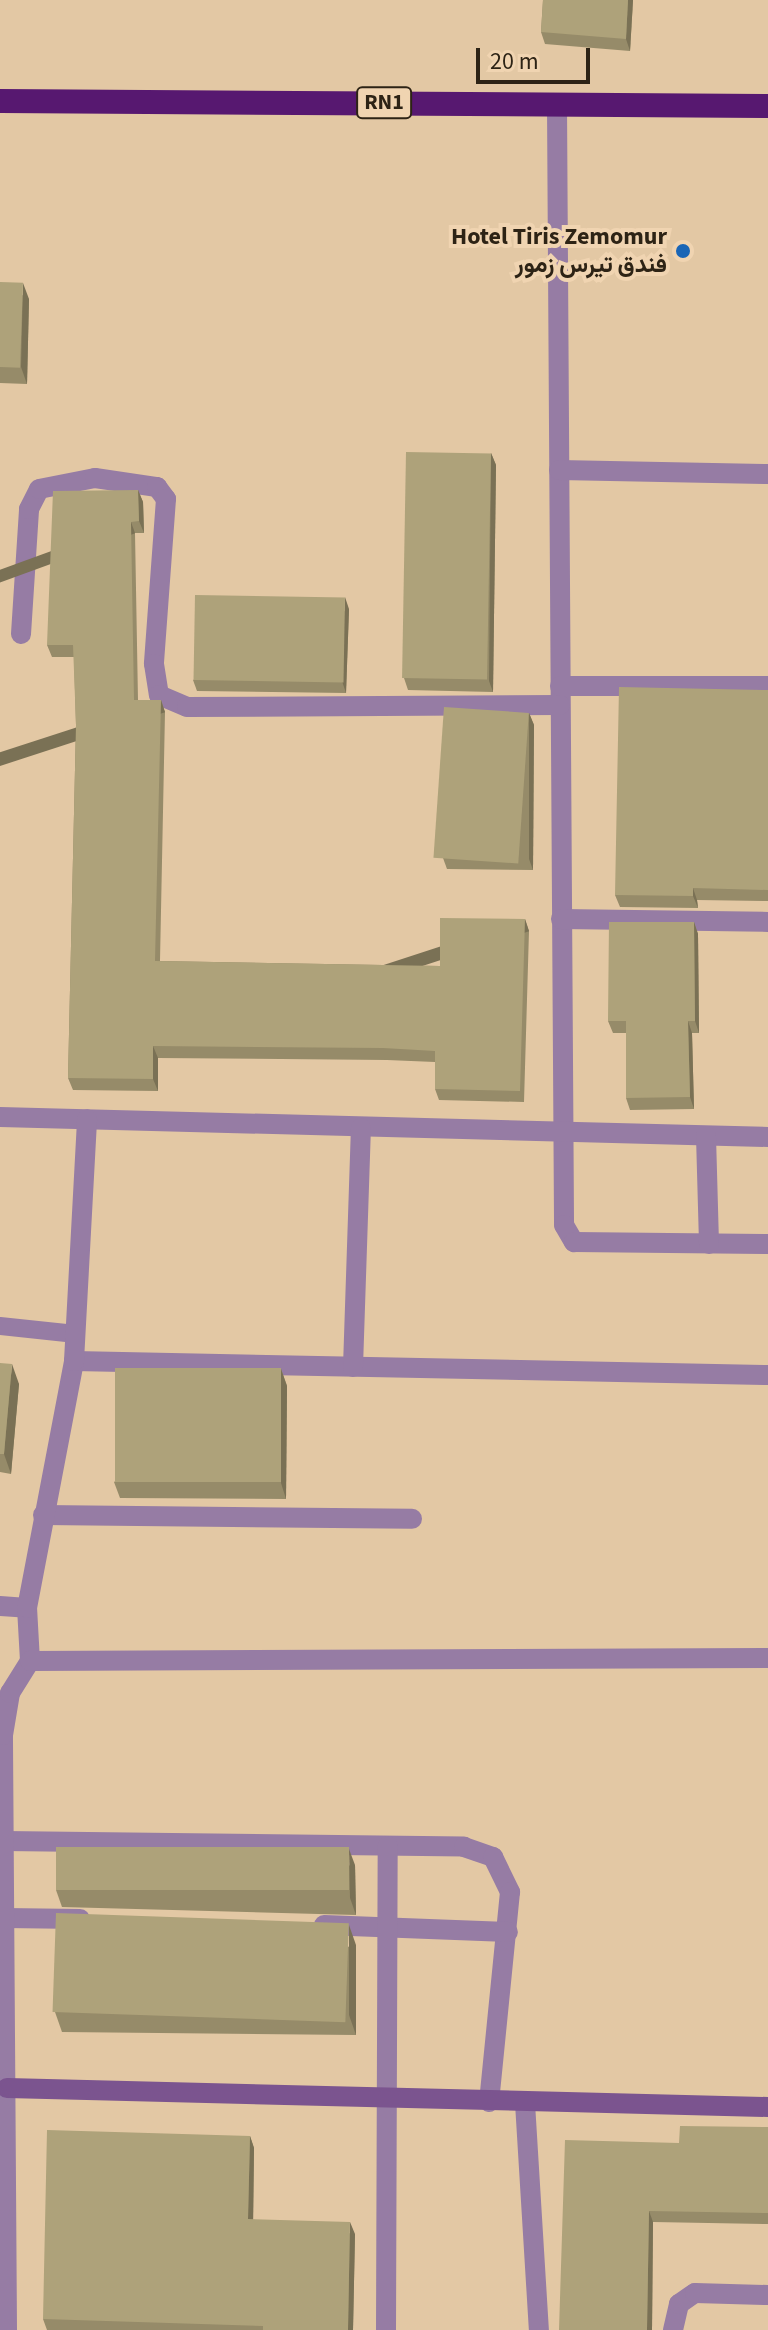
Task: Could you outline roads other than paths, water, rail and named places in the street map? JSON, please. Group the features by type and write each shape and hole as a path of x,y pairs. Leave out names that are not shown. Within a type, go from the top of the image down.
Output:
{"highway":[{"name":"RN1","path":"0,101 768,106"}],"street":[{"path":"557,106 561,1134 564,1225 574,1242 768,1244"},
{"path":"559,470 768,474"},
{"path":"21,634 29,509 39,489 95,478 157,487 166,499 154,664 159,695 187,707 768,686"},
{"path":"561,919 768,922"},
{"path":"0,1117 768,1137"},
{"path":"7,2330 2,1767 10,1693 30,1661 27,1608 74,1361 87,1119"},
{"path":"353,1367 361,1128"},
{"path":"706,1136 709,1244"},
{"path":"74,1361 768,1375"},
{"path":"43,1515 412,1519"},
{"path":"0,1606 27,1608"},
{"path":"30,1661 768,1658"},
{"path":"4,1841 464,1847 493,1857 510,1892 489,2102"},
{"path":"386,2330 388,1846"},
{"path":"5,1918 101,1920"},
{"path":"293,1924 508,1932"},
{"path":"7,2088 387,2101 768,2107"},
{"path":"525,2103 539,2330"},
{"path":"673,2330 679,2304 695,2293 768,2295"}],"lane":[{"path":"0,1326 76,1334"}],"place":[{"name":"Hotel Tiris Zemomur فندق تيرس زمور","path":"683,251"}]}
